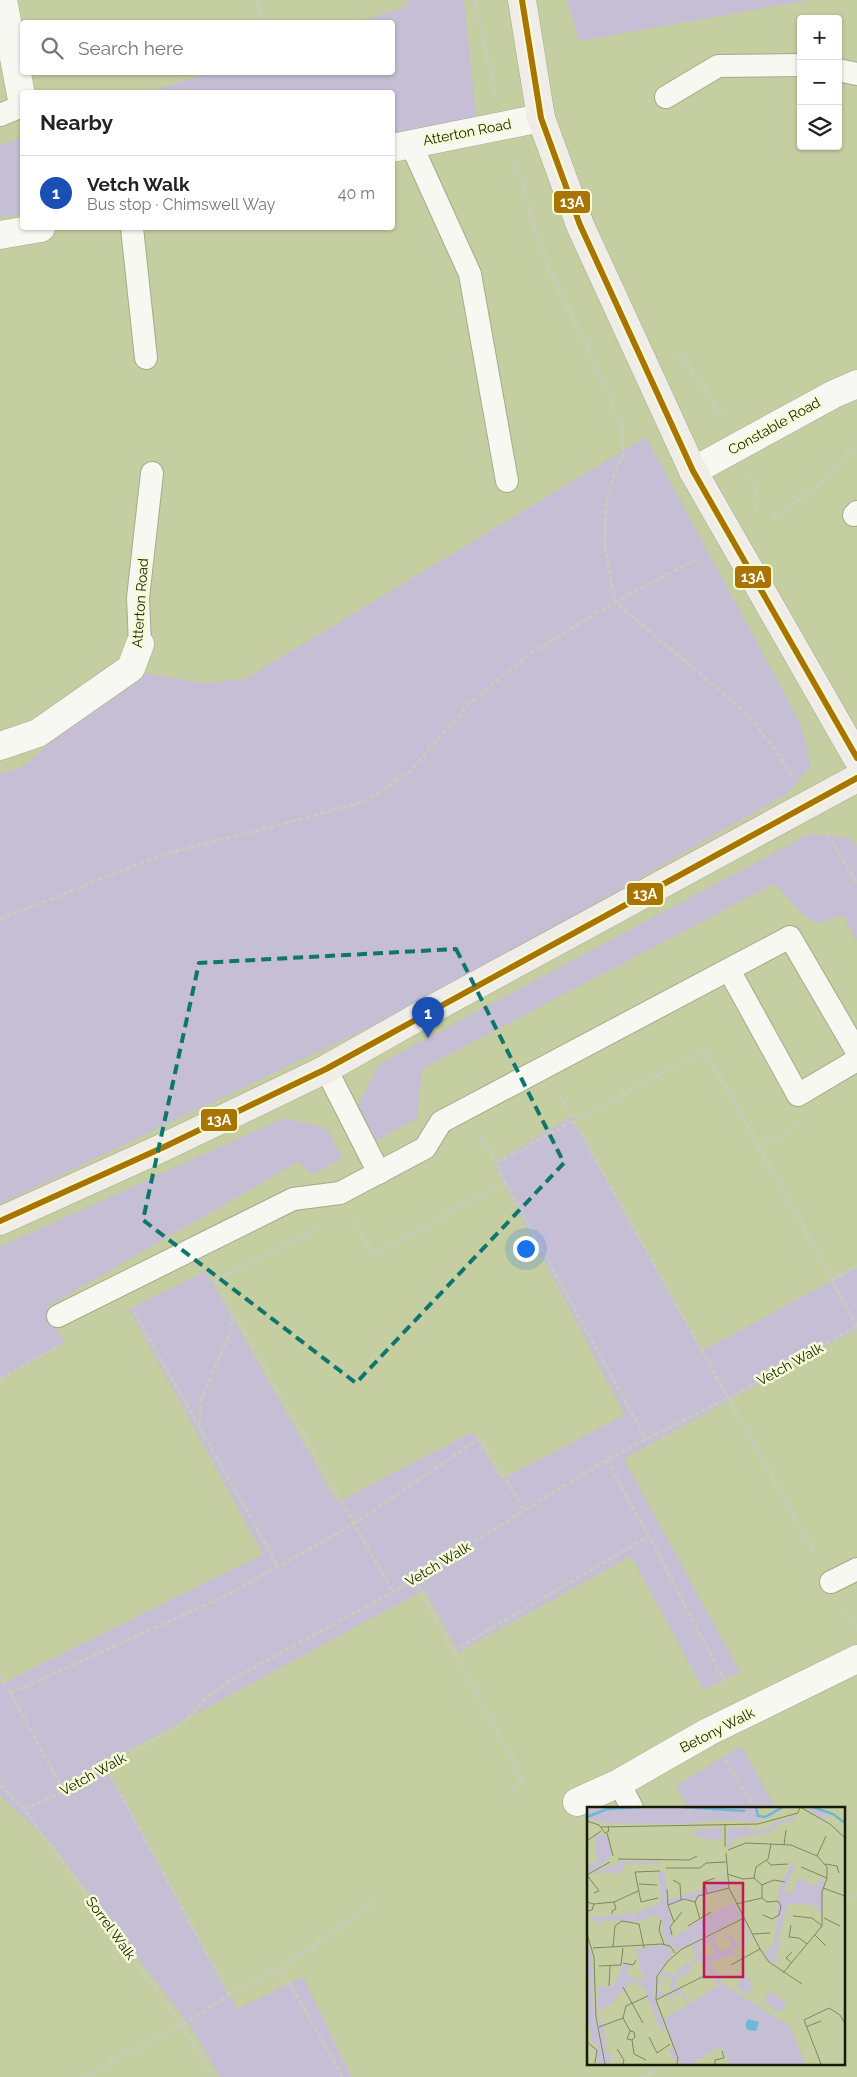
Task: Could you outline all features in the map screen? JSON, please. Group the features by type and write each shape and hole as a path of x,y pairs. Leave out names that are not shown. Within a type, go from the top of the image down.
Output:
{"street":[{"path":"3,0 20,90"},
{"path":"522,0 541,118 580,225 693,471 857,758"},
{"name":"Atterton Road","path":"402,146 541,118"},
{"path":"0,235 29,230"},
{"name":"Constable Road","path":"693,471 834,394 857,384"},
{"name":"Atterton Road","path":"0,746 38,733 131,668 140,644"},
{"path":"0,1221 164,1147 326,1069 425,1012 857,778"},
{"name":"Betony Walk","path":"577,1802 619,1783 708,1732 857,1659"}],"lane":[{"path":"666,97 718,66 797,65"},
{"path":"842,71 857,74"},
{"path":"0,115 20,107"},
{"path":"402,146 470,274 507,481"},
{"path":"132,230 146,358"},
{"name":"Atterton Road","path":"140,644 138,598 152,473"},
{"path":"58,1316 293,1199 340,1193 379,1173 425,1148 441,1122 790,937 857,1052"},
{"path":"729,970 798,1095 857,1060"},
{"path":"326,1069 379,1173"},
{"path":"831,1582 857,1569"},
{"path":"619,1783 631,1807"}],"path":[{"path":"256,0 262,20"},
{"path":"475,0 502,125 548,267 604,382 622,429 623,454 614,474 606,505 605,547 615,602 744,711 777,752 857,884"},
{"path":"676,347 742,444 758,499 754,516"},
{"path":"773,519 815,488 857,445"},
{"path":"0,919 162,855 368,800 410,771 469,704 529,654 615,602 700,557"},
{"path":"646,1439 496,1164 705,1050 838,1291"},
{"path":"545,1068 857,1629"},
{"path":"759,1147 808,1122"},
{"path":"349,1213 374,1254 505,1182"},
{"path":"215,1281 322,1227"},
{"path":"198,1246 215,1281 393,1592"},
{"path":"857,1266 832,1280 857,1326"},
{"path":"119,1285 278,1566"},
{"path":"199,1426 202,1398 231,1330 232,1309"},
{"path":"0,1379 66,1342 58,1316"},
{"name":"Vetch Walk","path":"24,1809 64,1791 183,1723 207,1697 238,1676 393,1592 606,1460 728,1398 857,1326"},
{"path":"10,1693 227,1595 354,1524 480,1438 525,1511"},
{"path":"606,1460 649,1536 724,1681 746,1715"},
{"path":"453,1651 649,1536"},
{"path":"414,1579 522,1777 512,1793"},
{"path":"0,1676 64,1791"},
{"path":"708,1732 754,1807"},
{"path":"106,1767 229,1995"},
{"name":"Sorrel Walk","path":"0,1785 24,1809 181,2024 213,2077"},
{"path":"844,1901 857,1894"},
{"path":"83,2077 281,1968 380,1899"},
{"path":"281,1968 343,2077"},
{"path":"642,2077 665,2064"}],"highlighted area":[{"path":"456,949 564,1163 356,1383 143,1220 199,963"}],"shaded area":[{"path":"407,0 464,0 476,116 395,136 395,90 155,90 202,75 395,75 395,20 364,20 407,6"},
{"path":"567,0 810,0 579,41"},
{"path":"20,138 20,214 0,217 0,145"},
{"path":"646,437 800,722 811,765 788,793 428,999 0,1204 0,774 24,766 57,736 143,673 205,683 245,679"},
{"path":"809,834 848,837 857,845 857,942 843,915 817,924 799,911 774,884 422,1069 417,1119 375,1141 358,1105 379,1064"},
{"path":"572,1116 702,1351 857,1267 857,1329 624,1459 740,1672 704,1690 631,1556 459,1652 424,1590 105,1763 237,2009 303,1977 352,2077 220,2077 192,2029 50,1842 0,1796 0,1681 3,1683 263,1554 129,1309 206,1271 337,1502 473,1432 501,1479 625,1415 493,1163"},
{"path":"284,1118 326,1128 343,1158 312,1175 298,1162 47,1307 64,1343 0,1380 0,1247"},
{"path":"741,1746 775,1807 687,1807 676,1786"}],"transit line":[{"name":"13A","path":"522,0 541,118 580,225 693,471 857,758"},
{"name":"13A","path":"0,1221 164,1147 326,1069 857,778"}],"place":[{"name":"Vetch Walk","path":"428,1038"}]}
